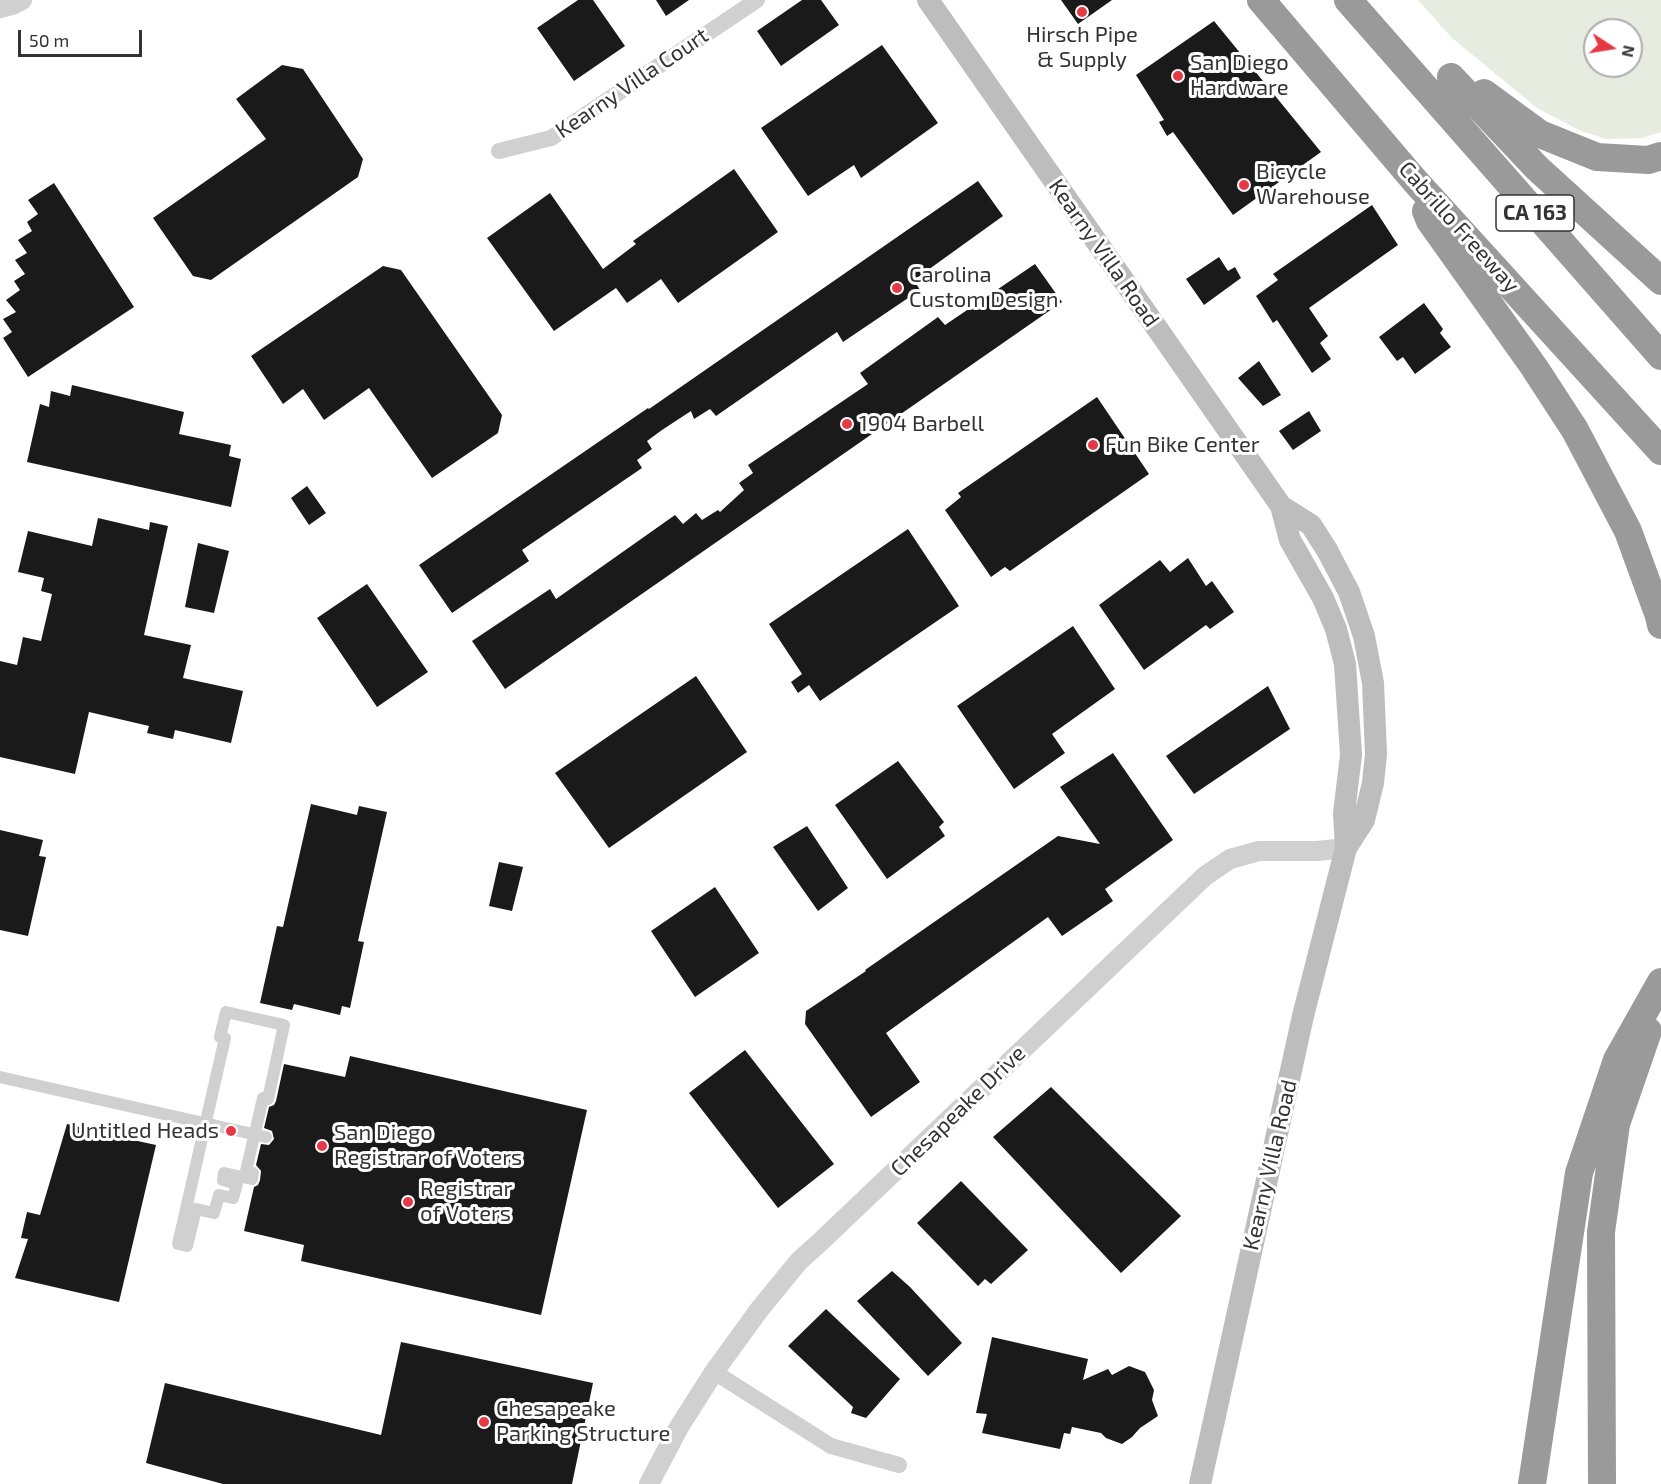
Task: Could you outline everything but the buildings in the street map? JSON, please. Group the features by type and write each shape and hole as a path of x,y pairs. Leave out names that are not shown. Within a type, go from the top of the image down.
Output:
{"highway":[{"name":"Cabrillo Freeway","path":"1261,0 1415,181 1661,451"},
{"name":"CA 163","path":"1348,0 1661,356"},
{"path":"1410,69 1451,77 1485,94 1540,134 1597,157 1648,160 1661,156"},
{"path":"1451,77 1537,168 1661,281"},
{"path":"1415,181 1430,221 1534,367 1575,430 1628,531 1661,625"},
{"path":"1532,1484 1579,1173 1617,1060 1661,982"},
{"path":"1602,1484 1601,1232 1616,1124 1661,995"}],"main road":[{"name":"Kearny Villa Road","path":"928,0 1281,506 1290,540 1323,598 1336,629 1345,664 1351,755 1344,813 1346,848 1301,1028 1200,1484"}],"street":[{"path":"0,8 22,0"},
{"name":"Kearny Villa Court","path":"500,151 551,138 757,0"},
{"name":"Chesapeake Drive","path":"650,1484 679,1426 714,1371 799,1261 1205,876 1230,859 1258,851 1317,851 1346,848"},
{"path":"226,1011 284,1025 268,1099 263,1098 261,1136 246,1171 253,1173 252,1179 224,1173 222,1180 237,1184 233,1198 219,1195 214,1213 196,1209 188,1246 178,1244 225,1038 220,1037 226,1011"},
{"path":"0,1077 261,1136"},
{"path":"714,1371 831,1446 899,1465"}],"shaded area":[{"path":"1418,0 1661,0 1661,132 1642,138 1606,139 1581,131 1537,108 1452,38"}],"place":[{"name":"Hirsch Pipe & Supply","path":"1082,12"},
{"name":"San Diego Hardware","path":"1178,76"},
{"name":"Bicycle Warehouse","path":"1244,185"},
{"name":"Carolina Custom Design","path":"897,288"},
{"name":"1904 Barbell","path":"847,424"},
{"name":"Fun Bike Center","path":"1093,445"},
{"name":"Untitled Heads","path":"231,1131"},
{"name":"San Diego Registrar of Voters","path":"322,1146"},
{"name":"Registrar of Voters","path":"408,1202"},
{"name":"Chesapeake Parking Structure","path":"484,1422"}]}
